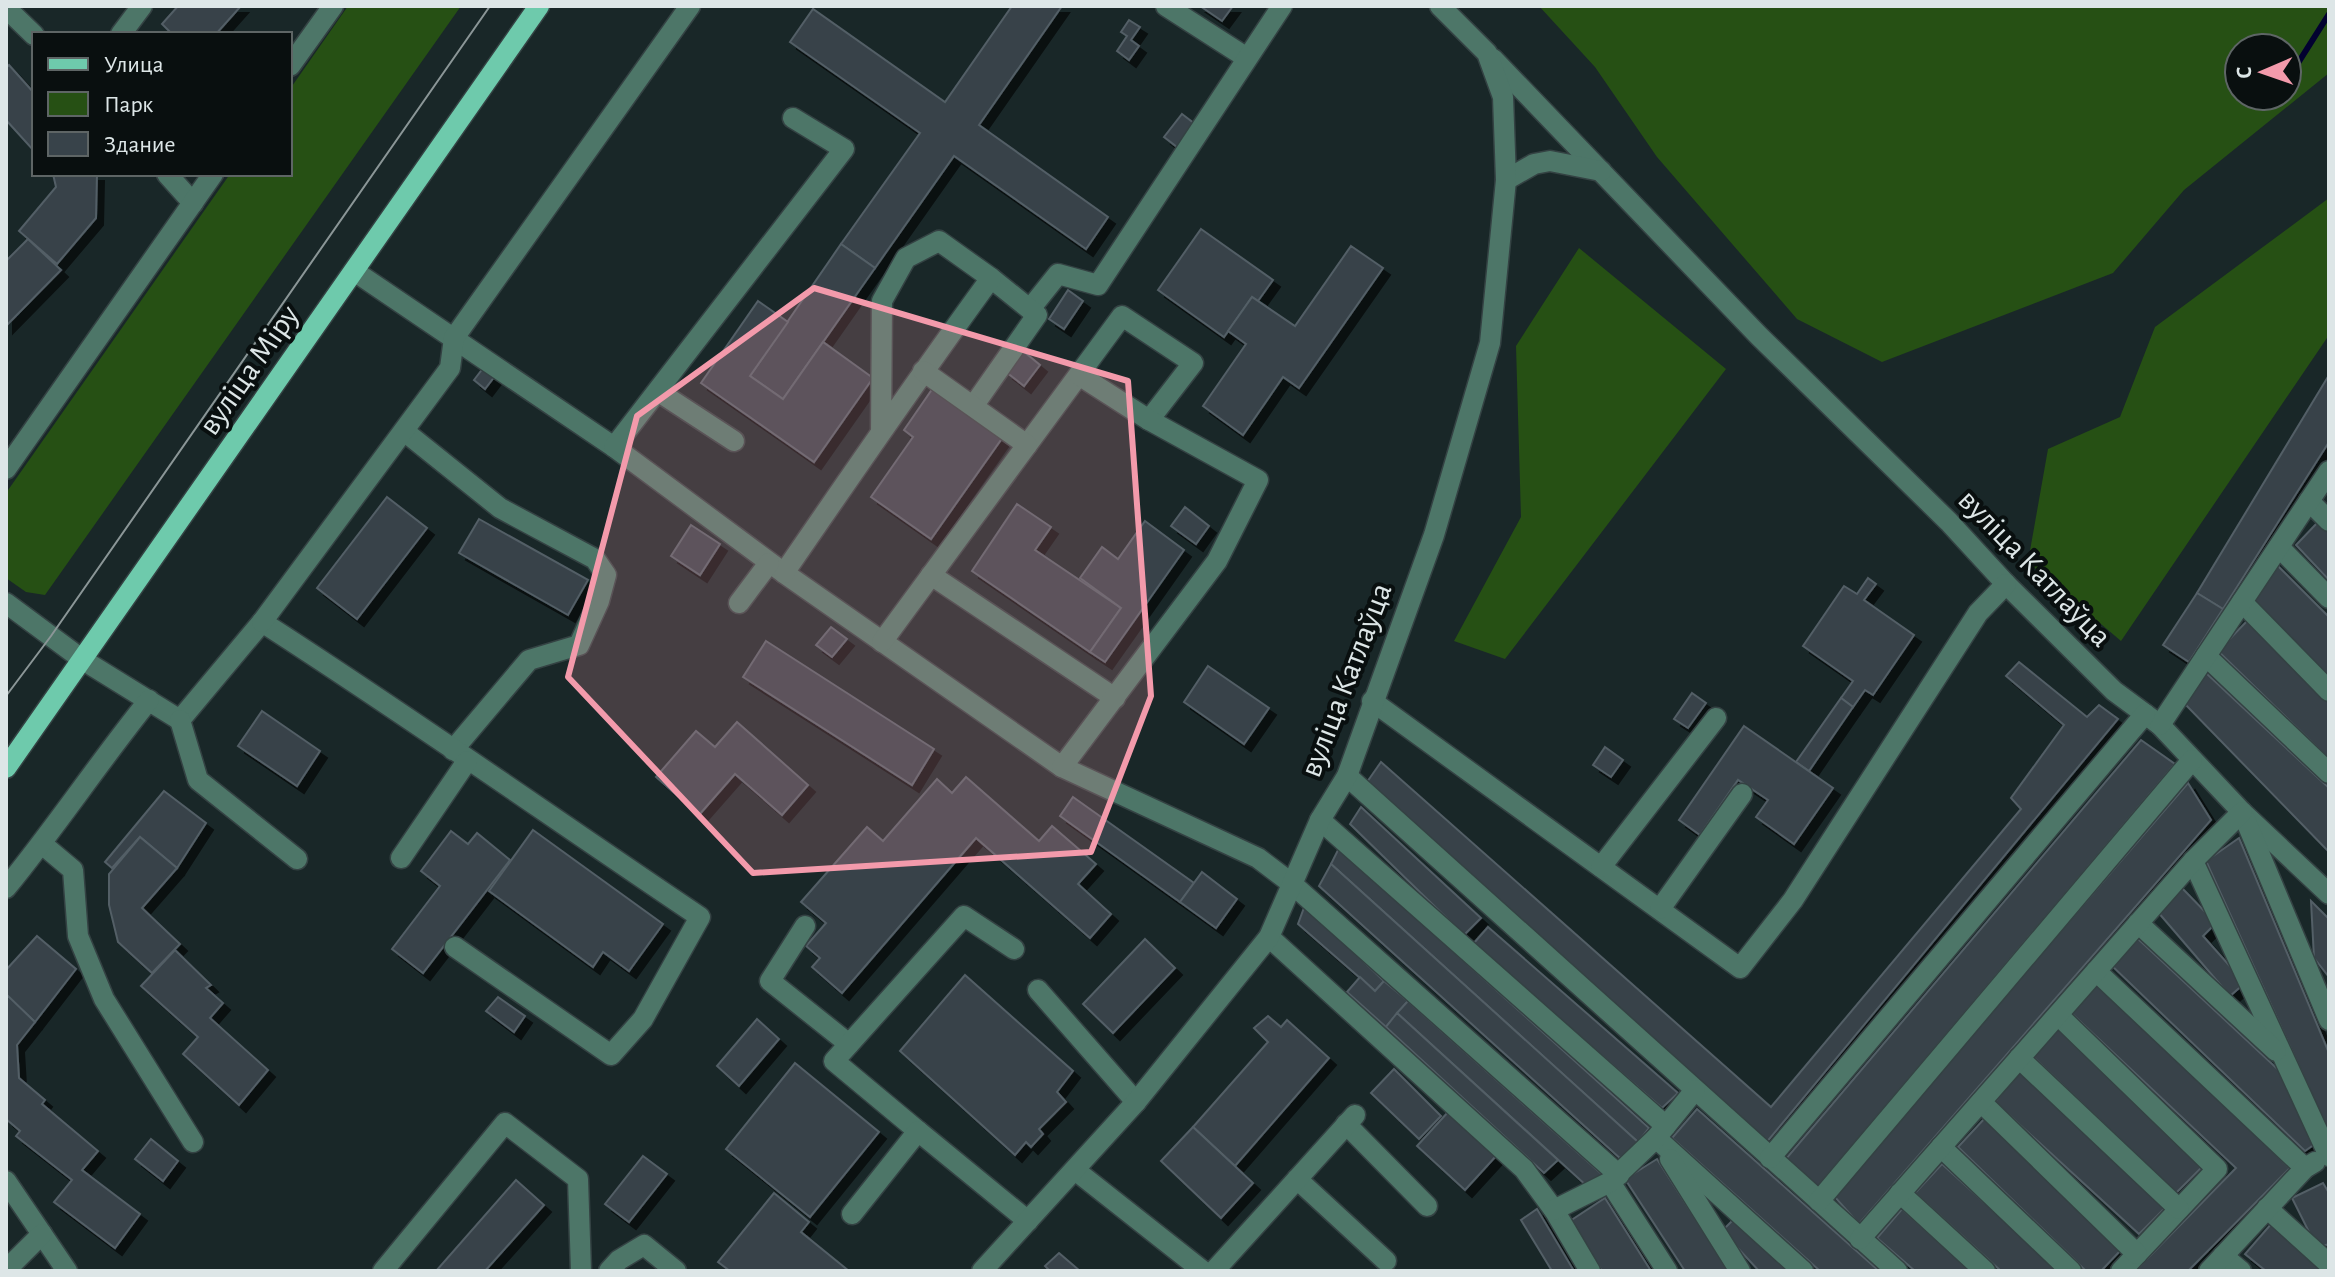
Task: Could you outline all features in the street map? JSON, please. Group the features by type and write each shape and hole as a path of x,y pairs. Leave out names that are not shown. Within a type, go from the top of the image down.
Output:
{"main road":[{"name":"вуліца Міру","path":"6,768 539,6"}],"street":[{"path":"122,32 142,6"},
{"path":"292,63 333,6"},
{"path":"180,720 262,622 450,368 454,338 690,6"},
{"path":"1166,6 1247,58"},
{"path":"1030,309 1058,274 1098,285 1282,6"},
{"name":"вуліца Катлаўца","path":"1440,6 1759,336 1949,522 2006,584 2114,691 2152,720 2242,812 2329,894"},
{"path":"6,8 32,33"},
{"name":"вуліца Катлаўца","path":"982,1271 1136,1102 1269,937 1320,820 1347,776 1434,535 1490,343 1506,180 1503,97 1487,53"},
{"path":"614,447 844,149 793,118"},
{"path":"1506,180 1534,164 1550,161 1601,171"},
{"path":"169,176 193,203"},
{"path":"7,465 212,176"},
{"path":"881,433 882,301 906,258 939,241 1037,315 974,405"},
{"path":"354,271 614,447 777,568 1062,767 1258,858 1291,883 1615,1178 1667,1271"},
{"path":"739,603 777,568 881,433 991,278"},
{"path":"882,642 1122,316 1193,363 1149,420"},
{"path":"923,371 1027,445"},
{"path":"1062,767 1217,561 1258,480 1149,420 1079,375"},
{"path":"659,392 734,441"},
{"path":"401,858 460,756 529,660 579,645 599,601 606,575 595,559 500,508 404,431"},
{"path":"1770,1158 2206,656 2329,471"},
{"path":"2309,501 2329,521"},
{"path":"2279,547 2329,598"},
{"path":"931,575 1115,698"},
{"path":"1372,701 1740,968 1793,900 1978,613 2006,584"},
{"path":"2242,602 2329,691"},
{"path":"6,603 83,660 180,720 198,780 297,859"},
{"path":"262,622 700,917 643,1019 611,1055 455,947"},
{"path":"2206,656 2329,773"},
{"path":"6,888 149,700"},
{"path":"1601,867 1716,718"},
{"path":"1819,1201 2192,760"},
{"path":"1347,776 1897,1271"},
{"path":"1660,909 1742,794"},
{"path":"1860,1239 2193,861 2242,812 2329,1020"},
{"path":"1320,820 1661,1132 1803,1271"},
{"path":"42,844 73,870 78,936 104,999 193,1142"},
{"path":"2193,861 2329,1154 2305,1168 2216,1264 2241,1271"},
{"path":"1014,949 964,916 834,1061 1028,1221"},
{"path":"2138,923 2284,1059"},
{"path":"805,926 770,981 849,1044"},
{"path":"1269,937 1524,1169 1554,1210 1590,1271"},
{"path":"2096,971 2305,1168"},
{"path":"1038,990 1136,1102"},
{"path":"2058,1015 2217,1169 2121,1271"},
{"path":"2019,1058 2179,1209"},
{"path":"1554,1210 1615,1178 1661,1132 1695,1090"},
{"path":"1981,1102 2137,1254"},
{"path":"1214,1271 1351,1120 1427,1206"},
{"path":"383,1271 505,1123 578,1179 581,1271"},
{"path":"852,1214 918,1131"},
{"path":"1661,1132 1740,1271"},
{"path":"1941,1147 2071,1271"},
{"path":"1075,1170 1203,1271"},
{"path":"1297,1179 1386,1261"},
{"path":"6,1181 67,1271"},
{"path":"1900,1193 1985,1271"},
{"path":"2267,1208 2329,1264"},
{"path":"6,1270 42,1234"},
{"path":"609,1271 619,1260 644,1245 676,1271"}],"highlighted area":[{"path":"814,288 1128,381 1151,696 1091,852 753,873 568,677 637,416"}],"green space":[{"path":"348,6 461,6 45,595 26,592 6,578 6,493 229,176 292,176 292,86"},
{"path":"1539,6 2329,6 2329,73 2303,94 2303,32 2223,32 2223,112 2281,112 2184,190 2113,273 1882,362 1797,319 1657,157 1595,67"},
{"path":"2329,198 2329,335 2121,641 2028,562 2048,449 2120,417 2155,327"},
{"path":"1579,248 1726,369 1505,659 1454,641 1521,517 1516,346"}],"building":[{"path":"178,6 241,6 218,32 170,32 162,24"},
{"path":"1012,6 1062,6 979,125 1108,217 1086,249 954,156 875,268 841,244 920,133 790,42 813,9 945,102"},
{"path":"1200,6 1233,6 1222,21"},
{"path":"1129,20 1140,27 1131,40 1139,46 1129,60 1117,51 1127,36 1121,32"},
{"path":"9,65 32,91 32,149 6,120 6,68"},
{"path":"1182,114 1195,124 1177,147 1164,137"},
{"path":"53,176 97,176 96,218 57,264 19,231 56,187"},
{"path":"1201,229 1273,280 1258,301 1252,297 1224,337 1158,290"},
{"path":"28,239 61,270 6,326 6,261"},
{"path":"841,244 875,268 783,399 750,376"},
{"path":"1351,246 1383,268 1299,388 1283,377 1243,435 1203,406 1246,344 1228,331 1252,297 1295,326"},
{"path":"1068,290 1083,301 1064,329 1049,319"},
{"path":"758,301 788,322 750,376 783,399 823,342 873,378 814,462 701,383"},
{"path":"1022,350 1040,365 1024,386 1006,372"},
{"path":"484,367 495,376 485,389 474,380"},
{"path":"2329,375 2329,442 2223,609 2197,593"},
{"path":"933,388 1003,437 931,539 871,497 913,437 904,430"},
{"path":"387,497 427,528 357,619 317,588"},
{"path":"1017,504 1051,527 1035,550 1121,608 1090,652 972,571"},
{"path":"1185,507 1209,526 1196,544 1171,526"},
{"path":"479,519 588,580 568,615 459,553"},
{"path":"1145,521 1184,550 1105,662 1090,652 1121,608 1080,578 1102,547 1118,559"},
{"path":"2318,522 2329,533 2329,580 2296,545"},
{"path":"691,525 720,544 700,575 671,556"},
{"path":"2277,565 2329,617 2329,677 2249,600"},
{"path":"1868,578 1876,584 1864,600 1914,635 1873,695 1865,690 1853,707 1841,698 1853,681 1803,646 1844,586 1857,594"},
{"path":"2197,593 2223,609 2189,662 2163,645"},
{"path":"2248,620 2329,701 2329,759 2218,651"},
{"path":"831,627 847,639 832,657 816,645"},
{"path":"766,641 934,749 912,785 743,677"},
{"path":"2019,662 2087,717 2099,705 2118,719 1766,1143 1367,782 1381,762 1771,1107 2021,809 2011,798 2064,725 2006,676"},
{"path":"1208,666 1269,708 1244,744 1184,702"},
{"path":"2206,673 2329,788 2329,852 2181,700"},
{"path":"1692,693 1706,703 1688,728 1674,719"},
{"path":"1841,698 1853,707 1809,771 1796,762"},
{"path":"262,711 320,751 297,786 238,746"},
{"path":"737,722 808,785 782,815 735,774 699,815 656,777 696,731 715,747"},
{"path":"1744,726 1833,788 1794,844 1756,817 1768,800 1738,780 1700,835 1679,820"},
{"path":"2141,740 2175,764 1816,1189 1785,1160"},
{"path":"1605,747 1623,760 1611,777 1593,765"},
{"path":"966,777 1039,841 1052,826 1096,864 1078,884 1111,914 1090,938 976,838 842,993 812,967 820,958 806,946 826,923 801,902 867,827 883,841 937,779 952,793"},
{"path":"2188,783 2211,820 1859,1224 1833,1195"},
{"path":"164,791 206,823 177,868 140,837 112,868 105,862"},
{"path":"1073,797 1194,883 1180,902 1060,816"},
{"path":"1361,807 1481,918 1464,935 1350,824"},
{"path":"533,830 663,924 629,971 603,952 593,967 489,891"},
{"path":"451,831 468,844 477,833 510,860 423,973 392,949 440,886 421,871"},
{"path":"140,837 177,868 142,908 180,944 152,973 118,942 109,905 109,874"},
{"path":"2239,838 2329,1053 2329,1133 2206,861"},
{"path":"1339,848 1649,1128 1638,1142 1331,864"},
{"path":"1331,864 1638,1142 1622,1160 1319,886"},
{"path":"1202,872 1237,899 1216,928 1180,902"},
{"path":"2182,888 2216,923 2203,936 2245,983 2230,996 2157,911"},
{"path":"2311,901 2329,919 2329,977 2314,958"},
{"path":"1305,905 1384,981 1375,991 1298,924"},
{"path":"1488,927 1678,1093 1662,1108 1473,944"},
{"path":"37,936 76,969 35,1022 6,995 6,970"},
{"path":"2135,936 2285,1076 2315,1144 2305,1151 2110,964"},
{"path":"1145,939 1175,968 1113,1033 1083,1004"},
{"path":"175,950 211,985 206,988 223,1003 210,1018 268,1070 239,1105 183,1054 198,1037 141,986"},
{"path":"965,975 1073,1071 1057,1092 1066,1102 1039,1129 1043,1134 1031,1147 1026,1142 1015,1155 900,1051"},
{"path":"1360,977 1375,991 1384,981 1408,1001 1386,1027 1347,992"},
{"path":"2097,982 2290,1168 2188,1271 2135,1271 2236,1168 2069,1011"},
{"path":"7,995 35,1022 17,1045 19,1078 45,1100 42,1104 98,1151 82,1170 140,1214 115,1248 54,1202 72,1180 16,1136 20,1131 6,1119"},
{"path":"498,997 525,1016 514,1032 486,1011"},
{"path":"1408,1001 1604,1176 1589,1188 1397,1013"},
{"path":"1397,1013 1558,1160 1544,1173 1386,1027"},
{"path":"1268,1016 1281,1027 1287,1020 1329,1058 1235,1166 1193,1127 1268,1042 1254,1028"},
{"path":"757,1019 779,1039 739,1086 717,1066"},
{"path":"2058,1023 2202,1167 2176,1193 2029,1053"},
{"path":"795,1063 879,1132 810,1217 726,1149"},
{"path":"1394,1069 1441,1116 1419,1139 1371,1093"},
{"path":"2020,1070 2166,1207 2139,1234 1995,1102"},
{"path":"1697,1109 1879,1271 1820,1271 1672,1138"},
{"path":"1449,1111 1497,1155 1465,1190 1417,1146"},
{"path":"1985,1118 2121,1250 2101,1271 2086,1271 1958,1147"},
{"path":"1193,1127 1253,1183 1221,1218 1161,1161"},
{"path":"151,1139 178,1161 163,1181 135,1159"},
{"path":"643,1156 667,1174 629,1222 605,1204"},
{"path":"1657,1159 1729,1271 1685,1271 1625,1179"},
{"path":"1942,1164 2060,1271 2001,1271 1915,1193"},
{"path":"516,1180 544,1205 485,1271 436,1271"},
{"path":"2323,1183 2329,1193 2329,1244 2317,1248 2292,1198"},
{"path":"774,1193 809,1222 801,1232 849,1271 730,1271 718,1262"},
{"path":"1605,1198 1651,1271 1602,1271 1570,1221"},
{"path":"1537,1209 1574,1271 1552,1271 1521,1220"},
{"path":"1902,1209 1971,1271 1915,1271 1877,1238"},
{"path":"1736,1217 1793,1271 1759,1271 1722,1231"},
{"path":"2272,1223 2324,1271 2266,1271 2245,1254"},
{"path":"1059,1253 1080,1271 1050,1271 1045,1266"}],"waterway":[{"path":"2303,55 2329,14"}],"tram line":[{"path":"6,696 490,6"}]}
